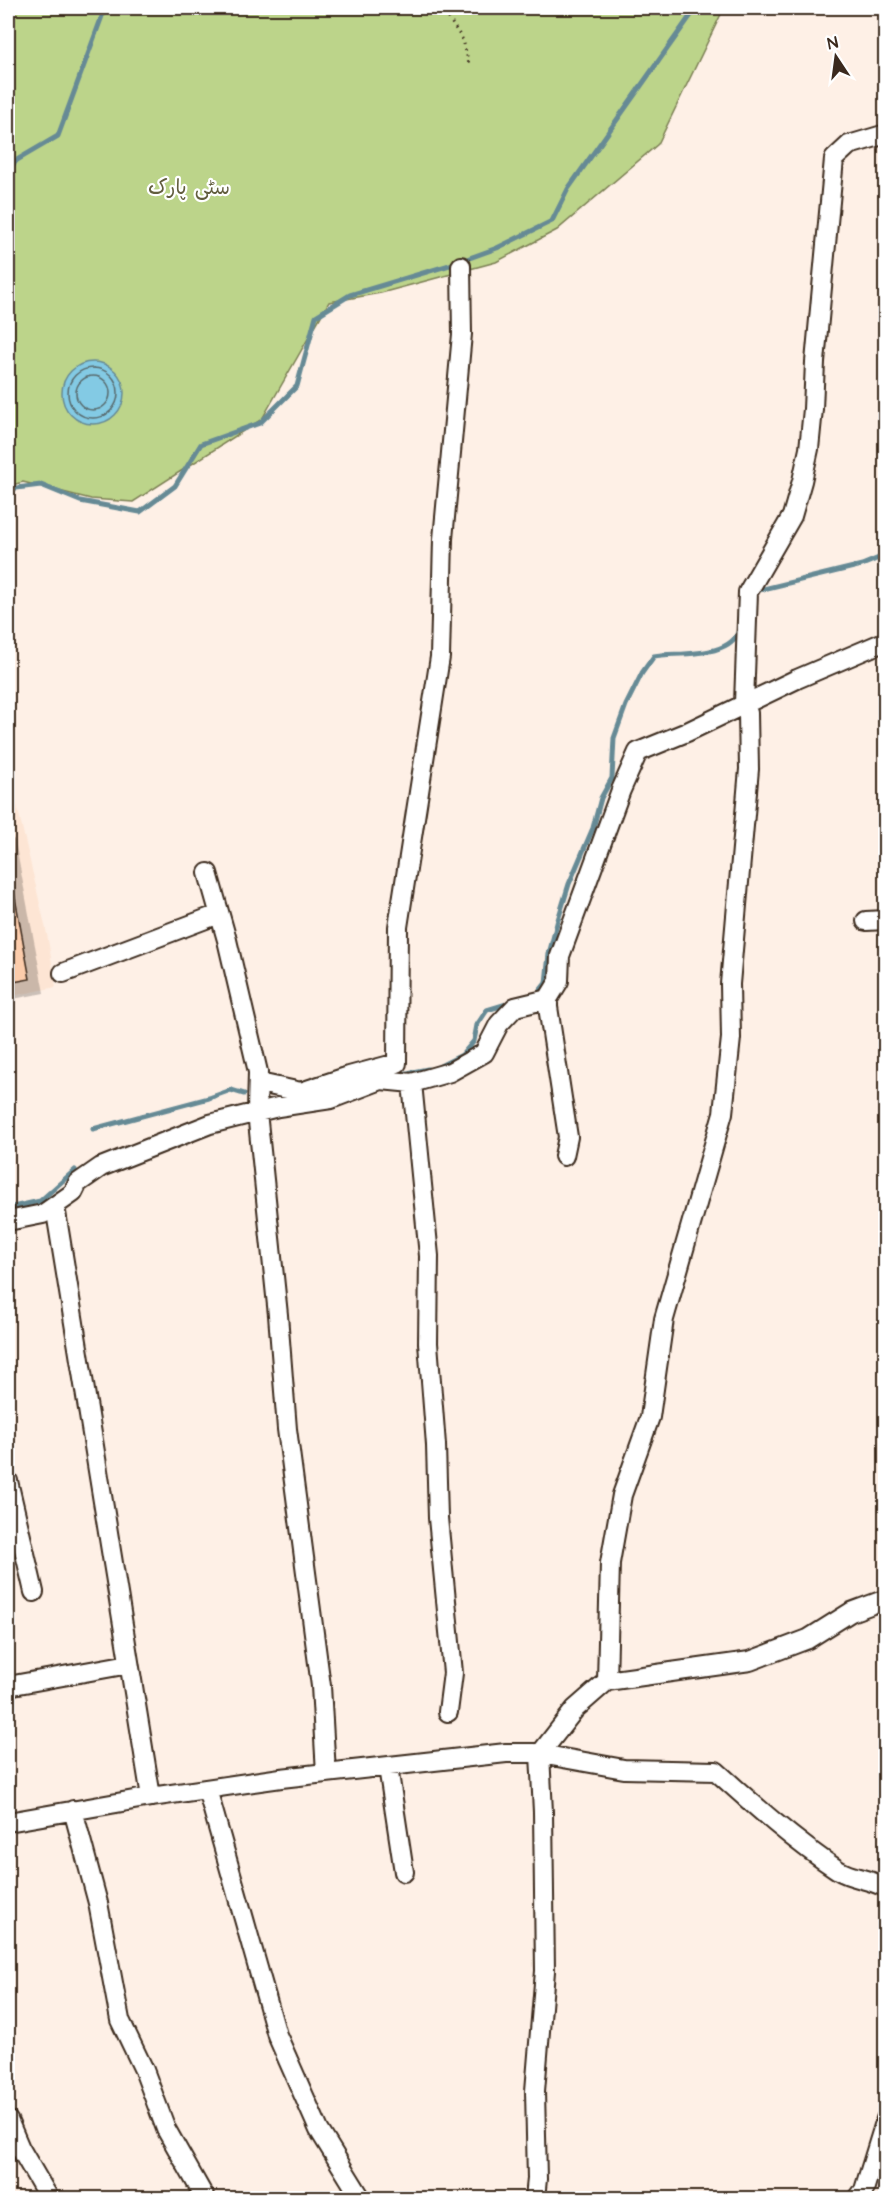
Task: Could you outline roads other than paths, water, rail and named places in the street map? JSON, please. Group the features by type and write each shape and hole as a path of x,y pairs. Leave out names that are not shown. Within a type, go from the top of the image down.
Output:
{"street":[{"path":"607,1681 610,1563 622,1495 650,1417 664,1319 723,1113 731,1038 730,984 749,769 748,713 744,703 748,592 792,516 809,449 834,159 849,145 885,134"},
{"path":"258,1079 264,1084 301,1092 397,1063 398,927 440,657 443,539 462,334 461,266"},
{"path":"564,1156 568,1137 548,999 559,981 560,956 575,912 621,790 638,752 687,732 744,703 885,641"},
{"path":"208,873 258,1079 257,1112 278,1315 287,1430 321,1686 326,1773"},
{"path":"63,973 219,914"},
{"path":"866,921 885,920"},
{"path":"8,1221 43,1214 73,1192 78,1183 101,1167 210,1124 257,1112 331,1099 381,1080 412,1083 450,1072 484,1053 500,1024 515,1007 548,999"},
{"path":"412,1083 429,1256 428,1343 436,1445 438,1518 453,1673 448,1712"},
{"path":"55,1206 151,1797"},
{"path":"8,1481 13,1526 34,1592"},
{"path":"535,2199 537,2179 535,2091 545,1971 540,1754 574,1709 607,1681 750,1661 808,1640 851,1612 885,1599"},
{"path":"8,1686 129,1664"},
{"path":"8,1822 151,1797 326,1773 506,1753 540,1754 624,1768 716,1771 815,1854 842,1872 885,1888"},
{"path":"388,1767 404,1872"},
{"path":"207,1789 277,2035 319,2130 361,2199"},
{"path":"73,1810 98,1903 120,2020 144,2070 166,2129 205,2199"},
{"path":"858,2199 864,2190 885,2119"},
{"path":"8,2120 20,2148 49,2199"}],"water":[{"path":"93,362 115,371 124,393 115,415 93,424 71,415 62,393 71,371"}],"waterway":[{"path":"8,170 17,160 58,136 105,8"},
{"path":"8,489 41,485 80,501 140,512 175,486 201,444 260,423 297,386 316,316 350,295 453,264 497,248 552,221 568,189 696,8"},
{"path":"755,591 862,565 886,555"},
{"path":"533,995 538,993 546,983 549,954 569,884 593,828 601,798 612,778 614,738 626,705 642,673 654,656 715,650 734,639 739,629"},
{"path":"440,1066 462,1055 474,1041 477,1025 487,1010 510,1003"},
{"path":"402,1074 428,1069"},
{"path":"93,1129 231,1090 244,1094"},
{"path":"8,1208 40,1201 75,1170"}],"park label":[{"name":"سٹی پارک","path":"189,188"}]}
